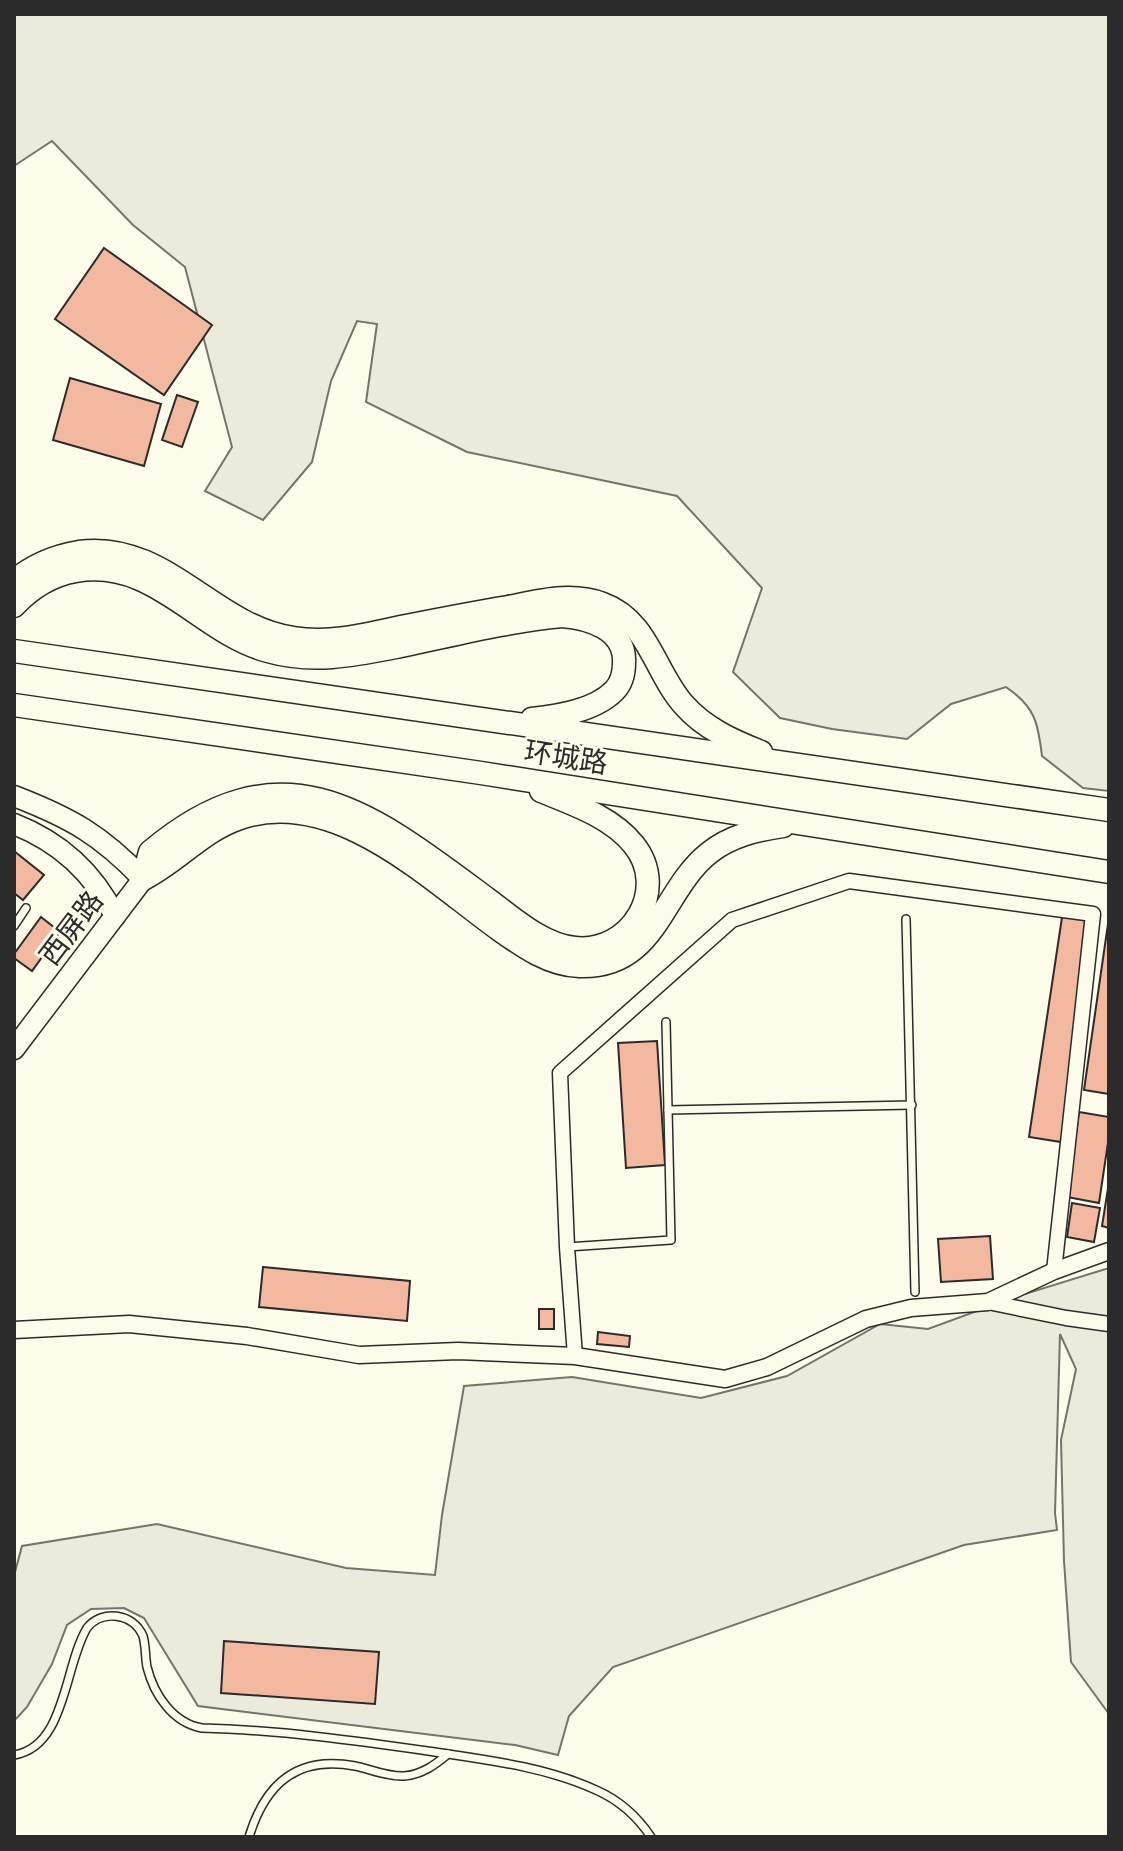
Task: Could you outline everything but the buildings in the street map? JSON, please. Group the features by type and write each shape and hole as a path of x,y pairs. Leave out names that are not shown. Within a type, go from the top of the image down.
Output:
{"main road":[{"path":"14,581 39,564 61,556 86,551 125,554 164,570 218,607 260,630 312,640 354,637 548,599 587,599 612,607 630,621 647,644 675,694 699,719 732,740 814,769"},
{"path":"14,606 50,579 72,571 97,569 121,572 144,580 242,641 300,658 357,655 562,616 592,621 617,639 623,652 624,667 622,679 612,693 599,702 572,712 506,722"},
{"name":"环城路","path":"14,651 1109,810"},
{"name":"环城路","path":"14,705 492,775 1109,872"},
{"path":"143,879 150,852 193,819 246,797 280,793 299,795 349,809 392,831 524,925 553,942 572,948 589,948 623,935 639,918 647,891 645,866 636,847 600,818 559,798 492,775"},
{"path":"14,796 93,833 115,849 143,879"},
{"path":"143,879 165,868 212,832 239,819 269,812 311,815 342,825 376,842 540,956 567,965 585,966 621,957 643,942 692,871 716,847 751,832 809,825"},
{"path":"14,824 44,837 70,856 93,880 115,916"},
{"name":"西屏路","path":"14,1049 143,879"}],"street":[{"path":"575,1356 560,1073 732,920 849,881 1093,914 1054,1271"},
{"path":"988,1302 1054,1271 1109,1251"},
{"path":"14,1330 129,1324 247,1336 359,1355 458,1351 575,1356 725,1379 767,1367 866,1319 911,1308 988,1302 1109,1324"}],"lane":[{"path":"14,926 26,908"},
{"path":"906,919 915,1292"},
{"path":"567,1247 671,1240 666,1022"},
{"path":"668,1110 912,1105"},
{"path":"14,1755 32,1750 48,1731 57,1715 84,1632 95,1620 110,1615 128,1621 140,1632 149,1673 158,1694 174,1714 189,1725 334,1739 532,1769 587,1786 620,1804 651,1837"},
{"path":"249,1837 267,1797 283,1779 301,1768 323,1763 341,1764 406,1776 426,1770 448,1754"}],"shaded area":[{"path":"14,14 1109,14 1109,791 1083,788 1042,756 1033,716 1023,701 1006,687 951,704 907,739 780,718 733,672 762,588 677,496 467,452 366,402 377,324 357,321 331,381 312,462 263,520 205,491 232,447 185,267 133,225 52,141 14,166"},
{"path":"1109,1268 1109,1714 1071,1662 1064,1561 1061,1440 1076,1369 1060,1334 1057,1530 964,1545 613,1667 569,1716 558,1755 515,1745 198,1706 144,1618 124,1608 91,1609 67,1625 52,1664 27,1707 14,1721 14,1576 22,1546 157,1524 346,1568 435,1575 464,1386 572,1377 701,1398 787,1376 880,1324 928,1329 1015,1297"}]}
